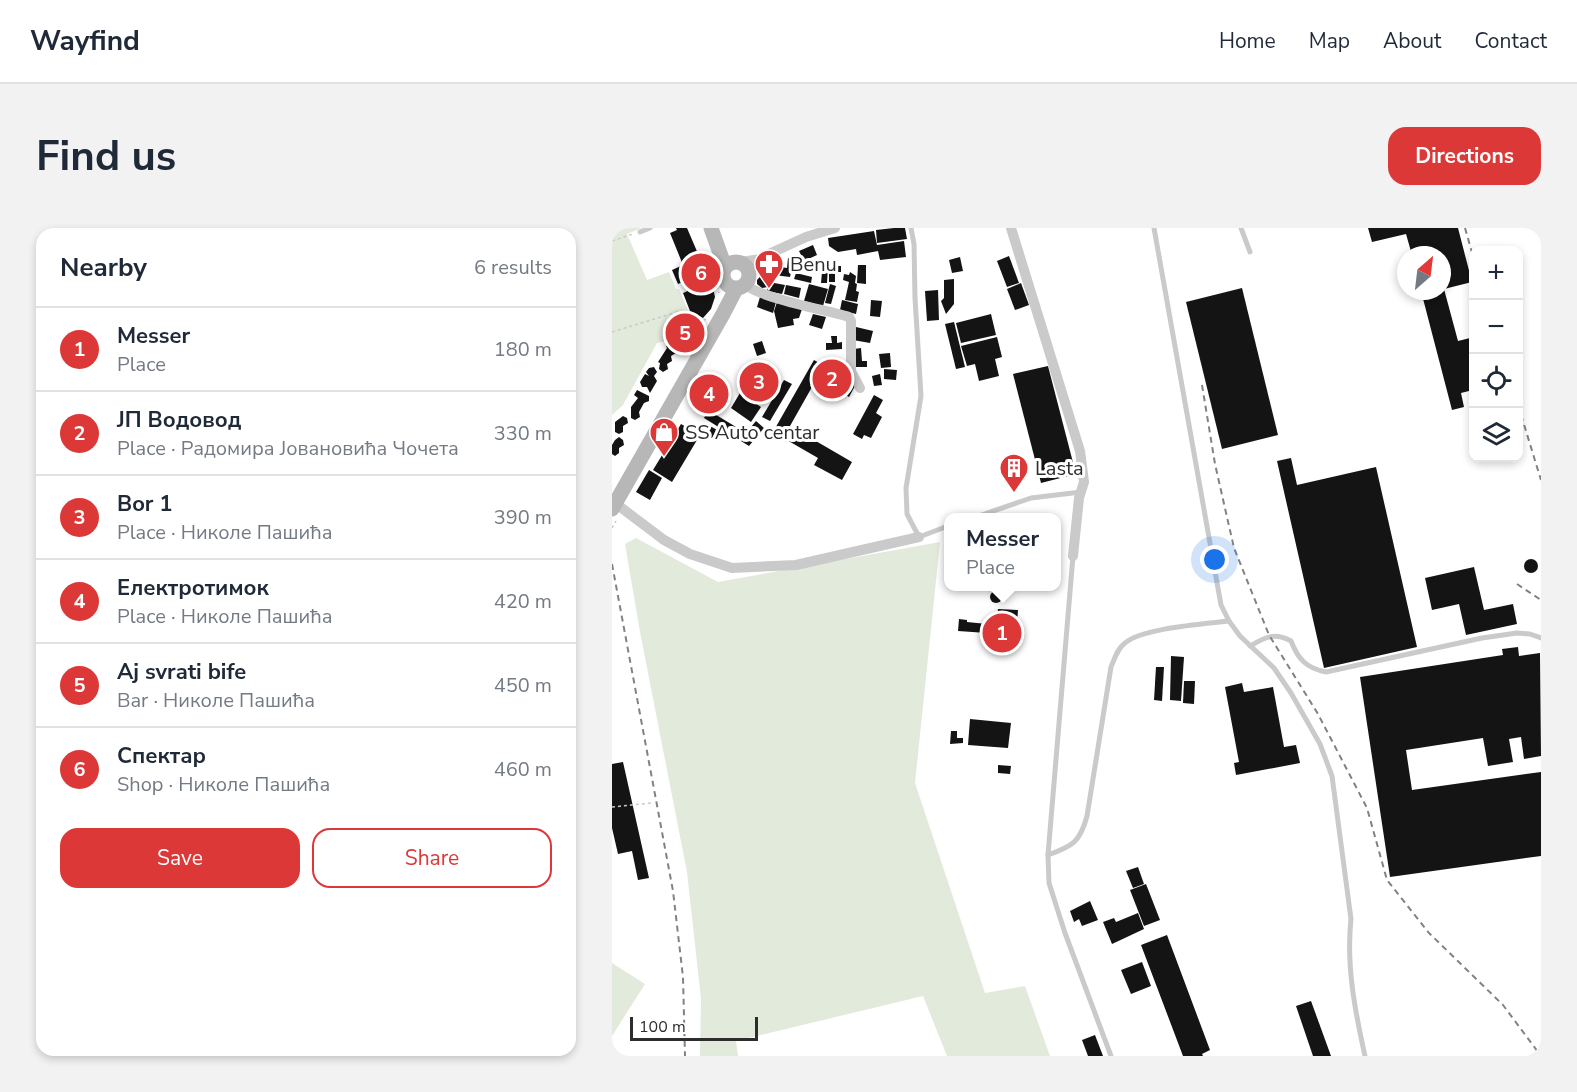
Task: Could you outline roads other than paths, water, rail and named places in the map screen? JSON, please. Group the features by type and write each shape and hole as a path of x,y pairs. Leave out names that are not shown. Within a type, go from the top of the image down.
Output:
{"street":[{"path":"711,228 718,243 724,246 732,279 750,289 849,317 851,321 851,371 860,388"},
{"path":"613,507 732,279 761,259 806,237 835,228"},
{"path":"1011,228 1080,451 1084,482 1073,556"},
{"path":"613,507 619,506 664,540 690,554 732,568 796,565 919,537"}],"lane":[{"path":"640,232 650,228"},
{"path":"911,228 914,244 921,396 906,488 908,514 919,537 944,528"},
{"path":"1154,228 1221,605 1228,621 1274,668 1291,693 1320,744 1332,776 1352,919 1349,941 1353,994 1365,1056"},
{"path":"1241,228 1250,252"},
{"path":"988,513 1031,498 1081,492"},
{"path":"1073,556 1048,855 1049,883 1065,933 1111,1056"},
{"path":"1048,855 1068,848 1083,833 1088,816 1112,667 1117,651 1125,642 1154,632 1228,621"},
{"path":"1250,646 1269,635 1280,635 1291,641 1296,653 1306,666 1326,672 1482,638 1517,633 1541,638"}],"railway":[{"path":"1465,228 1470,246"},
{"path":"1202,385 1215,464 1234,548 1269,635 1318,714 1367,808 1387,880 1429,933 1503,1005 1541,1056"},
{"path":"1519,408 1541,480"},
{"path":"612,564 673,891 683,977 685,1056"},
{"path":"1517,584 1541,600"}],"place":[{"name":"Спектар","path":"701,273"},
{"name":"Benu","path":"769,290"},
{"name":"Aj svrati bife","path":"685,333"},
{"name":"ЈП Водовод","path":"832,379"},
{"name":"Bor 1","path":"759,382"},
{"name":"Електротимок","path":"709,394"},
{"name":"SS Auto centar","path":"664,458"},
{"name":"Lasta","path":"1014,494"},
{"name":"Messer","path":"1002,633"}]}
